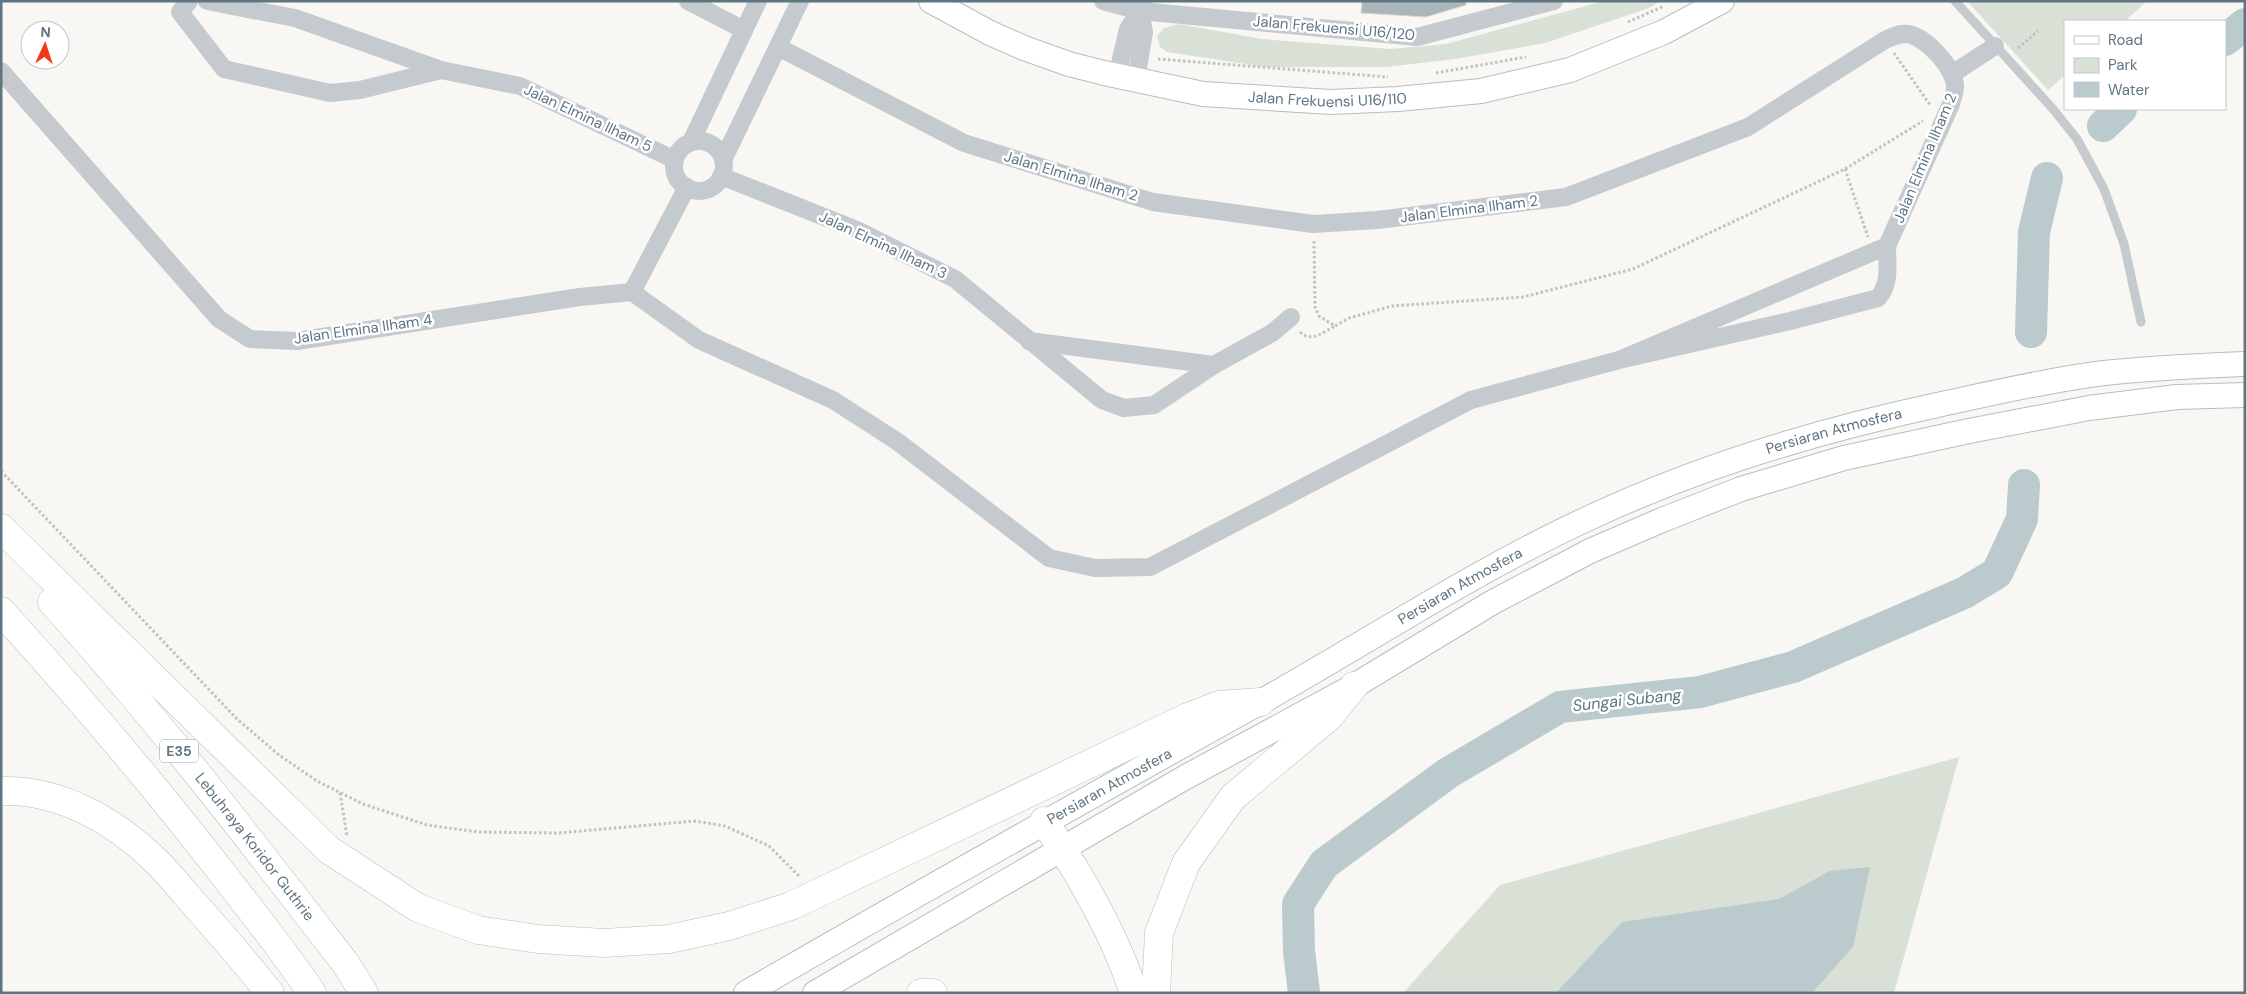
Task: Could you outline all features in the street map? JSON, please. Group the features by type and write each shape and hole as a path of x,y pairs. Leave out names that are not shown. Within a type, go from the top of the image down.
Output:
{"highway":[{"path":"1,528 329,850 418,908 478,930 538,939 604,943 669,939 729,926 790,906 1188,717 1219,706 1261,702"},
{"name":"Lebuhraya Koridor Guthrie","path":"1,546 100,654 216,795 346,964 364,993"},
{"name":"E35","path":"1,611 59,675 180,819 293,965 312,993"},
{"path":"1156,993 1159,933 1186,863 1233,797 1328,717 1354,686"},
{"path":"1,790 59,800 84,809 126,835 156,861 241,956 270,993"},
{"path":"1044,821 1063,849 1095,906 1126,970 1134,993"},
{"path":"920,993 933,993"}],"main road":[{"name":"Jalan Frekuensi U16/110","path":"931,1 990,33 1024,48 1069,64 1127,78 1225,96 1331,102 1398,99 1481,91 1570,70 1664,32 1722,1"},
{"name":"Persiaran Atmosfera","path":"746,993 1044,821 1261,702 1495,565 1589,518 1727,461 1862,421 2002,391 2097,374 2193,366 2245,364"},
{"name":"Persiaran Atmosfera","path":"815,993 1184,778 1354,686 1493,602 1590,551 1662,520 1741,489 1844,458 2089,408 2177,397 2245,395"}],"street":[{"name":"Jalan Elmina Ilham 5","path":"189,1 180,12 224,69 330,93 360,90 440,70"},
{"name":"Jalan Elmina Ilham 5","path":"206,1 295,18 440,70 520,86 675,160"},
{"path":"688,1 744,30"},
{"path":"758,1 691,142 678,152 674,167 676,175 680,182 687,187 703,190 710,188 722,168 800,1"},
{"name":"Jalan Frekuensi U16/120","path":"1103,1 1417,37 1554,1"},
{"path":"1127,78 1128,29 1142,6"},
{"path":"1127,78 1140,55 1144,32 1142,6"},
{"name":"Jalan Elmina Ilham 2","path":"632,292 699,340 833,400 898,442 1048,558 1095,568 1150,568 1471,400 1619,360 1790,321 1878,298 1884,291 1887,279 1880,249 1951,104 1955,88 1952,74 1944,61 1921,39 1902,35 1885,40 1748,127 1566,196 1377,220 1313,224 1153,202 964,143 778,47"},
{"path":"1952,74 1995,46"},
{"name":"Jalan Elmina Ilham 4","path":"1,71 219,319 250,339 297,340 580,297 632,292"},
{"path":"691,142 707,142 714,146 722,168"},
{"name":"Jalan Elmina Ilham 3","path":"722,168 858,230 956,279 1028,341 1102,400 1124,408 1154,405 1214,364 1272,333 1291,316"},
{"path":"632,292 687,187"},
{"name":"Jalan Elmina Ilham 2","path":"1619,360 1880,249"},
{"path":"1028,341 1214,364"}],"lane":[{"path":"1955,1 2053,109 2077,139 2104,189 2124,244 2141,322"}],"path":[{"path":"1623,24 1667,5"},
{"path":"2018,48 2038,30"},
{"path":"1885,40 1929,100 1931,107"},
{"path":"1140,55 1166,61 1394,78"},
{"path":"1433,73 1531,56"},
{"path":"1291,316 1299,331 1307,337 1318,336 1349,318 1392,306 1523,297 1633,269 1845,169 1926,119"},
{"path":"1845,169 1880,249"},
{"path":"1313,224 1315,307 1319,316 1335,326"},
{"path":"1,471 237,719 279,755 317,781 363,804 427,825 478,832 558,833 695,821 725,826 769,846 799,876"},
{"path":"340,792 352,864"}],"green space":[{"path":"1604,1 1661,1 1649,8 1545,43 1455,59 1386,67 1265,67 1167,52 1160,47 1157,36 1164,28 1178,24 1262,39 1390,49 1446,44"},
{"path":"1967,1 2147,1 2126,20 2064,20 2064,76 2048,90"},
{"path":"1959,757 1894,993 1403,993 1500,885"}],"water":[{"path":"1870,867 1853,947 1812,993 1556,993 1622,922 1779,899 1830,871"}],"building":[{"path":"1362,1 1466,1 1466,5 1426,17 1361,13"}],"waterway":[{"name":"Sungai Subang","path":"2226,39 2245,24"},
{"name":"Sungai Subang","path":"2103,126 2120,110"},
{"name":"Sungai Subang","path":"2031,332 2034,232 2047,178"},
{"name":"Sungai Subang","path":"1304,993 1299,951 1298,904 1324,864 1448,773 1560,707 1700,692 1793,667 1964,593 1997,573 2022,519 2024,485"}]}
